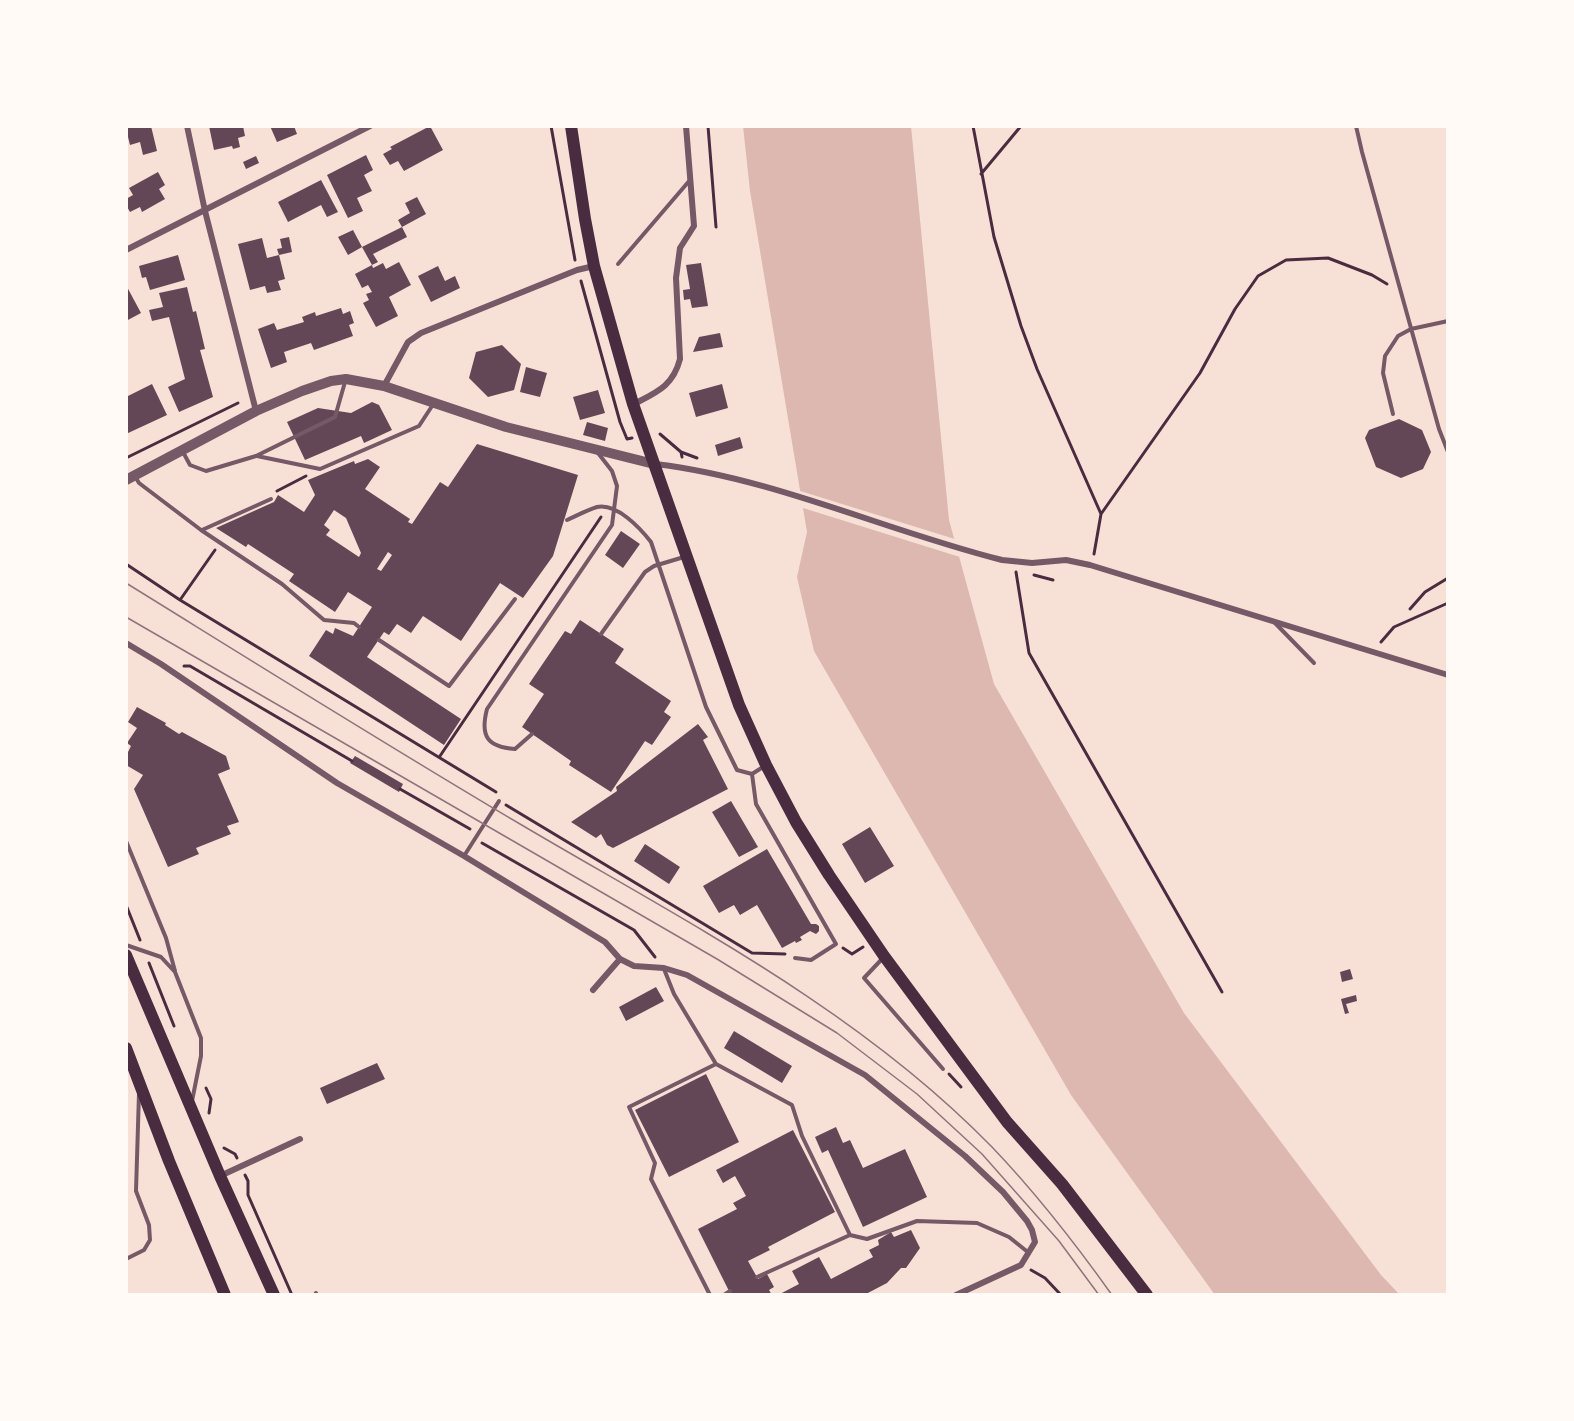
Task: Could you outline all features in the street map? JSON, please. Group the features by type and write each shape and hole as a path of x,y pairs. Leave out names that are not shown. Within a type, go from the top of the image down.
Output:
{"main road":[{"path":"571,126 594,266 633,404 739,705 766,765 796,822 884,956 1007,1122 1062,1184 1147,1295"},
{"path":"126,955 220,1176 274,1295"},
{"path":"126,1048 225,1295"}],"street":[{"path":"187,126 205,211 256,411"},
{"path":"126,250 370,126"},
{"path":"633,404 670,382 680,359 676,278 680,248 694,226 686,126"},
{"path":"384,386 408,342 421,333 578,270 594,266"},
{"path":"130,478 256,411 302,391 331,381 346,379 384,386 507,427 595,450 742,481 982,555 1015,562 1066,560 1090,565 1448,675"},
{"path":"126,643 338,783 605,942 620,959 634,966 664,968 687,975 864,1075 965,1156 1003,1192 1032,1230 1035,1242 1021,1265 956,1295"},
{"path":"593,990 620,959"},
{"path":"220,1176 300,1138"}],"lane":[{"path":"1356,126 1400,291 1439,429 1448,452"},
{"path":"618,264 690,179"},
{"path":"1393,414 1383,373 1385,356 1398,336 1411,329 1448,321"},
{"path":"183,451 190,465 206,471 256,456 335,417 346,379"},
{"path":"256,456 320,469 419,426 434,403"},
{"path":"532,735 515,749 500,748 487,738 483,724 487,709 612,525 617,486 612,471 595,450"},
{"path":"130,478 219,543 282,584 324,620 354,623 359,627"},
{"path":"201,530 271,499"},
{"path":"567,520 597,507 615,510 641,530 651,542 706,707 737,770 752,774 766,765"},
{"path":"601,634 645,572 659,564 687,556"},
{"path":"379,640 449,686 515,599"},
{"path":"1273,620 1314,663"},
{"path":"752,774 756,804 836,944 811,960 795,958"},
{"path":"464,856 499,801"},
{"path":"126,842 166,938 175,972 201,1038 201,1056 191,1104"},
{"path":"126,945 161,957 175,972"},
{"path":"884,956 864,978 943,1069"},
{"path":"664,968 674,994 716,1064 792,1105 802,1136 850,1235"},
{"path":"710,1295 651,1179 655,1163 629,1107 716,1064"},
{"path":"126,1259 144,1250 150,1240 149,1225 136,1191 139,1083"},
{"path":"757,1277 850,1235 867,1239 917,1221 976,1223 1009,1238 1029,1253"},
{"path":"724,1295 730,1292"}],"path":[{"path":"551,126 578,270"},
{"path":"708,126 716,227"},
{"path":"973,126 994,237 1021,326 1037,369 1101,514"},
{"path":"981,174 1021,126"},
{"path":"1090,565 1101,514 1200,373 1235,309 1258,276 1286,260 1328,258 1372,275 1400,291"},
{"path":"126,458 237,404"},
{"path":"643,435 659,431 681,452 684,468"},
{"path":"271,499 273,492 320,469"},
{"path":"440,756 602,517"},
{"path":"180,600 219,543"},
{"path":"1015,562 1029,653 1222,992"},
{"path":"126,564 180,600 440,756 502,796 499,801 752,953 785,954 795,958"},
{"path":"1410,609 1425,592 1448,578"},
{"path":"1371,650 1394,627 1448,603"},
{"path":"190,666 352,761"},
{"path":"400,789 478,836 483,844 634,930 664,968"},
{"path":"126,905 174,1028"},
{"path":"198,1072 211,1099 208,1118"},
{"path":"221,1147 236,1154 248,1181 248,1195 292,1295"},
{"path":"1021,1265 1046,1278 1061,1295"}],"shaded area":[{"path":"743,126 911,126 949,520 994,684 1184,1013 1381,1275 1400,1295 1215,1295 1071,1095 814,651 797,577 807,532 750,191"}],"pier":[{"path":"797,490 958,540 963,558 800,507"}],"building":[{"path":"126,126 151,126 157,151 143,155 140,142 130,145 126,137"},
{"path":"209,126 243,126 245,136 238,138 240,147 233,149 232,146 214,150"},
{"path":"270,126 294,126 297,134 277,142"},
{"path":"430,126 443,150 404,171 398,161 390,165 383,154 392,149 390,147"},
{"path":"366,155 373,170 364,175 372,191 357,198 363,211 348,218 327,175"},
{"path":"256,156 259,163 246,169 243,162"},
{"path":"158,172 165,185 159,189 165,199 142,212 140,207 130,212 126,199 133,195 129,188"},
{"path":"321,180 338,212 327,217 321,205 288,222 278,202"},
{"path":"417,197 426,214 402,227 398,220 410,213 405,203"},
{"path":"402,227 407,237 373,254 378,262 372,265 362,247"},
{"path":"353,230 362,247 348,255 338,237"},
{"path":"289,237 292,252 279,255 277,249 282,248 280,239"},
{"path":"262,238 267,258 279,255 285,279 278,281 281,290 267,293 265,286 250,290 238,244"},
{"path":"178,255 185,280 150,290 146,277 142,278 139,266"},
{"path":"399,262 411,285 389,297 398,316 376,327 363,303 369,300 366,294 372,292 368,285 362,288 355,274 372,265 373,268 383,263 386,269"},
{"path":"701,263 708,306 692,308 690,299 684,300 683,290 690,289 686,265"},
{"path":"438,266 445,281 455,276 460,288 431,302 418,276"},
{"path":"126,285 141,313 126,321"},
{"path":"187,287 193,312 196,311 205,349 200,350 213,397 179,412 168,387 185,379 169,317 152,321 149,310 163,307 159,293"},
{"path":"341,308 343,314 350,311 354,323 349,325 353,336 314,350 311,343 284,352 287,362 271,368 258,329 274,323 277,330 304,322 302,317 315,312 316,316"},
{"path":"720,333 723,347 693,352 699,337"},
{"path":"502,345 521,364 514,390 488,397 469,378 476,352"},
{"path":"526,367 547,373 540,397 520,392"},
{"path":"152,384 167,415 126,434 126,397"},
{"path":"722,384 728,408 696,417 689,393"},
{"path":"598,390 605,413 580,420 573,397"},
{"path":"372,402 379,405 392,430 364,443 361,436 305,460 287,422 318,408 351,413"},
{"path":"1399,419 1422,430 1431,452 1423,469 1401,478 1376,467 1365,438 1369,430"},
{"path":"587,422 608,428 605,441 583,435"},
{"path":"740,437 743,448 718,456 715,445"},
{"path":"477,444 578,475 553,556 523,598 500,583 461,641 423,616 411,633 397,624 389,635 384,632 367,657 461,719 444,745 309,656 326,630 333,634 335,628 353,636 372,607 348,592 335,612 289,581 294,574 248,544 246,547 216,528 274,502 278,495 304,512 315,495 308,480 354,461 355,464 368,459 380,467 365,489 410,519 408,522 412,524 440,482 448,487","holes":["334,510 346,518 361,553 359,557 326,535 330,530 324,525","388,552 392,555 381,571 377,569"]},
{"path":"621,531 640,544 623,568 605,555"},
{"path":"580,620 624,649 615,663 671,701 664,712 671,717 652,745 645,741 611,792 569,765 571,761 522,727 544,694 529,684 565,631 571,634"},
{"path":"137,707 166,723 165,725 179,734 182,732 226,756 230,769 218,774 239,822 227,826 231,834 196,848 199,854 168,867 134,789 143,775 126,765 126,756 131,746 127,743 137,728 128,722"},
{"path":"698,724 708,737 703,740 728,789 613,848 607,845 601,834 596,838 571,822 617,791 616,787"},
{"path":"355,756 403,784 399,792 350,763"},
{"path":"731,801 758,847 739,857 712,812"},
{"path":"870,827 894,866 865,883 842,844"},
{"path":"645,844 680,867 669,884 634,861"},
{"path":"767,849 811,924 819,926 816,934 810,931 800,937 802,940 782,948 757,905 740,915 734,905 719,913 703,886"},
{"path":"1350,969 1353,979 1342,982 1340,972"},
{"path":"656,987 664,1001 626,1021 619,1007"},
{"path":"1356,995 1357,1001 1346,1004 1349,1013 1345,1014 1341,999"},
{"path":"734,1031 792,1066 782,1083 724,1048"},
{"path":"377,1063 385,1079 327,1104 320,1088"},
{"path":"706,1074 739,1142 669,1177 635,1110"},
{"path":"836,1127 843,1143 850,1140 863,1168 905,1149 927,1197 863,1227 828,1150 822,1153 815,1137"},
{"path":"793,1130 835,1212 768,1247 770,1250 748,1261 758,1279 767,1274 774,1287 769,1290 772,1295 731,1295 698,1229 737,1209 733,1203 746,1196 735,1176 723,1183 716,1170"},
{"path":"911,1230 920,1248 906,1268 901,1268 887,1283 864,1295 778,1295 799,1284 792,1271 819,1257 831,1279 873,1257 869,1250 879,1245 878,1240 891,1232 894,1237"}],"tram line":[{"path":"126,583 471,795 706,932 827,1010 885,1052 940,1097 992,1147 1055,1219 1112,1295"},
{"path":"126,617 717,959 837,1033 917,1094 982,1154 1059,1241 1099,1295"}]}
